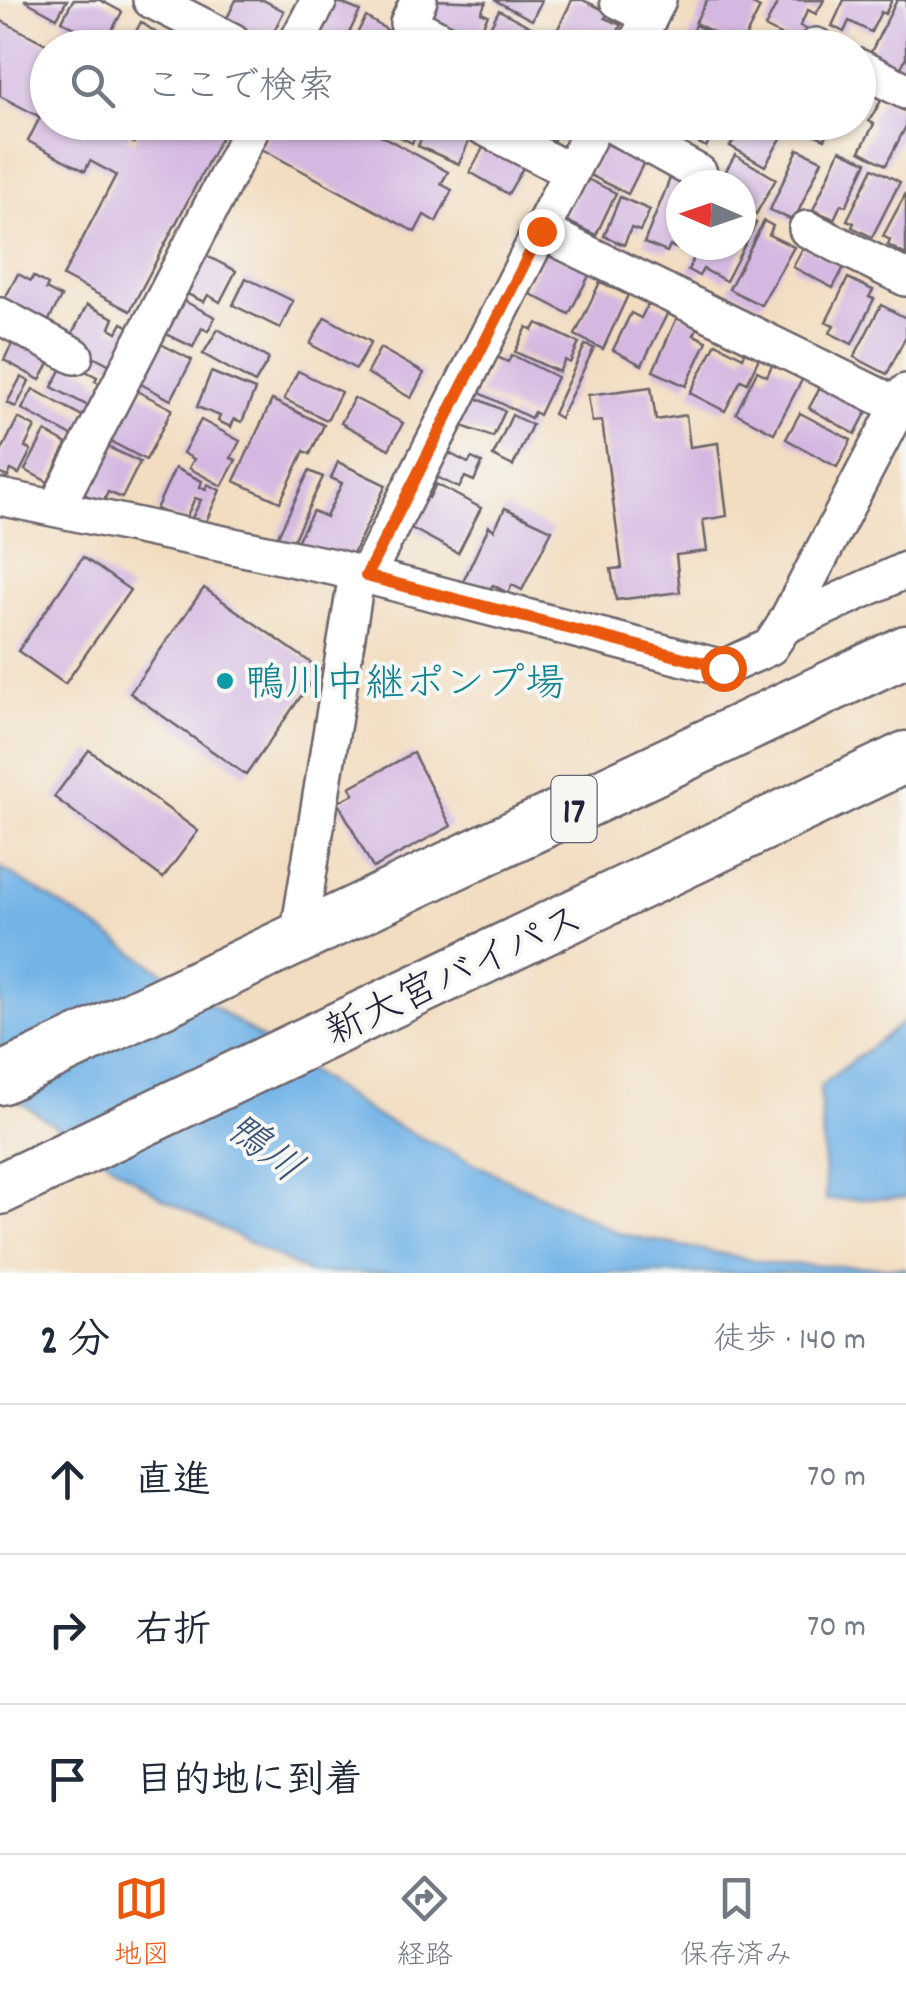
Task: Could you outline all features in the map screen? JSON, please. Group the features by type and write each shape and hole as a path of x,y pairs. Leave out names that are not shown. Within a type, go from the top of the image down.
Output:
{"highway":[{"name":"17","path":"0,1079 906,651"},
{"name":"新大宮バイパス","path":"0,1189 906,757"}],"street":[{"path":"151,0 212,30"},
{"path":"303,30 319,0"},
{"path":"419,0 408,23 422,30"},
{"path":"618,0 654,8"},
{"path":"876,76 906,91"},
{"path":"56,508 247,140"},
{"path":"509,140 571,172"},
{"path":"298,938 362,575 587,140"},
{"path":"639,140 693,170"},
{"path":"807,229 906,278"},
{"path":"0,497 362,575 723,668 770,647 902,399 541,231"},
{"path":"0,316 74,356"},
{"path":"784,626 906,570"}],"water":[{"name":"鴨川","path":"0,867 95,926 376,1116 621,1234 773,1264 906,1268 906,1273 309,1273 160,1197 0,1088"},
{"path":"906,1020 906,1198 826,1200 820,1086"}],"building":[{"path":"24,0 67,0 57,18"},
{"path":"73,0 100,0 122,12 112,30 78,30 62,21"},
{"path":"236,0 263,0 284,11 274,30 226,30 223,26"},
{"path":"333,0 360,11 350,30 318,30"},
{"path":"432,0 486,2 481,12 488,15 480,30 447,30 428,21"},
{"path":"494,0 542,0 532,20"},
{"path":"572,0 583,0 608,12 605,18 621,25 619,30 557,30"},
{"path":"707,0 744,0 760,8 749,30 709,30 695,23"},
{"path":"779,0 824,0 816,14 808,10 800,26 807,30 765,27"},
{"path":"844,0 892,0 872,30 849,21 845,30 832,26"},
{"path":"897,0 906,0 906,58 900,69 876,57 876,42"},
{"path":"499,10 536,30 489,30"},
{"path":"366,17 387,30 359,30"},
{"path":"0,20 30,36 30,112 0,96"},
{"path":"882,99 906,112 906,126 886,165 860,151 866,140 876,140 876,109"},
{"path":"30,137 134,143 220,140 130,311 63,276 116,175 90,161 85,171 28,141"},
{"path":"264,140 389,140 448,172 441,184 452,190 436,222 424,215 415,232 260,148"},
{"path":"421,140 469,140 459,164 418,146"},
{"path":"734,140 780,140 765,166 730,146"},
{"path":"605,143 644,162 628,194 590,175"},
{"path":"484,146 523,168 508,194 470,172"},
{"path":"798,149 822,160 794,221 770,210"},
{"path":"840,150 867,162 846,206 841,204 834,219 813,210"},
{"path":"735,155 776,179 756,214 756,170 726,170"},
{"path":"873,168 900,182 872,237 847,220"},
{"path":"583,177 616,193 596,235 563,219"},
{"path":"666,188 666,252 644,243"},
{"path":"906,193 906,255 888,245 890,240 883,236"},
{"path":"620,197 650,210 640,231 631,228 624,245 604,236"},
{"path":"764,221 773,226 769,235 794,247 761,305 729,289 744,260 756,260 756,237"},
{"path":"804,246 844,267 833,288 793,267"},
{"path":"544,253 593,268 569,314 525,291"},
{"path":"203,254 236,271 220,302 208,295 204,302 183,292"},
{"path":"693,260 737,260 726,281 703,269 699,276 688,270"},
{"path":"18,274 31,281 33,276 61,297 48,322 5,298"},
{"path":"246,278 293,301 280,328 233,305"},
{"path":"848,278 873,290 869,297 874,299 852,344 830,333 834,325 826,322"},
{"path":"600,282 628,295 603,349 575,335"},
{"path":"182,300 215,317 208,331 202,328 193,347 166,334"},
{"path":"650,300 669,310 642,365 613,350 631,313 641,318"},
{"path":"87,305 114,318 110,328 117,332 122,323 137,331 118,369 78,348 83,339 72,334"},
{"path":"881,305 906,318 906,336 887,374 854,357"},
{"path":"679,313 699,323 694,335 707,341 686,386 653,371"},
{"path":"325,317 371,342 356,369 310,344"},
{"path":"537,323 579,343 570,363 565,360 559,372 515,352 527,327 533,330"},
{"path":"218,329 269,359 255,383 203,354"},
{"path":"15,338 52,358 40,380 4,360"},
{"path":"159,343 192,360 171,400 139,383"},
{"path":"716,343 743,357 747,349 760,356 747,383 741,380 725,411 690,393"},
{"path":"585,345 594,348 560,418 553,414"},
{"path":"380,348 424,373 411,398 367,373"},
{"path":"512,355 557,377 539,415 534,412 531,418 480,393 497,357 508,362"},
{"path":"66,361 97,377 95,381 110,389 98,411 52,387"},
{"path":"773,363 803,378 774,433 736,413 757,371 767,376"},
{"path":"298,371 341,392 327,420 284,399"},
{"path":"211,372 255,390 242,422 234,419 231,427 218,421 220,416 197,407"},
{"path":"21,377 29,381 16,407 7,403"},
{"path":"821,386 867,411 855,434 809,408"},
{"path":"651,387 656,420 686,415 690,447 718,443 727,516 703,520 707,551 676,555 680,592 616,600 611,569 622,568 602,421 592,422 588,395"},
{"path":"33,389 84,417 74,437 22,409"},
{"path":"135,390 172,409 146,460 108,440"},
{"path":"470,395 505,411 493,437 456,424"},
{"path":"354,398 403,423 389,449 341,423"},
{"path":"272,400 324,425 310,454 304,451 280,502 234,481"},
{"path":"800,413 851,440 837,467 786,439"},
{"path":"512,415 532,425 513,466 493,456"},
{"path":"18,418 35,427 25,447 31,450 19,474 11,470 8,477 0,474 0,454"},
{"path":"201,420 240,441 231,458 236,460 222,486 189,468 194,459 183,453"},
{"path":"45,432 67,444 48,482 25,470"},
{"path":"104,445 140,462 122,498 108,492 103,503 81,493"},
{"path":"443,450 468,463 472,458 482,463 474,481 465,477 459,488 431,474"},
{"path":"338,462 386,485 350,560 294,547 313,511 326,517 342,483 331,478"},
{"path":"175,468 202,481 200,487 206,489 207,484 220,490 204,526 191,520 201,500 195,498 184,522 156,509"},
{"path":"309,471 323,477 291,545 277,538"},
{"path":"436,484 481,508 458,553 411,528 421,494 429,498"},
{"path":"505,508 552,530 522,590 512,585 508,593 493,585 488,591 462,584 489,526 494,530"},
{"path":"83,557 130,590 65,684 18,651"},
{"name":"鴨川中継ポンプ場","path":"204,588 320,669 246,775 130,693"},
{"path":"89,750 198,831 163,878 54,797"},
{"path":"413,753 451,826 373,868 338,802 354,794 350,787"}],"place":[{"name":"鴨川中継ポンプ場","path":"225,681"}],"route":[{"path":"541,231 366,576 723,668"}]}
